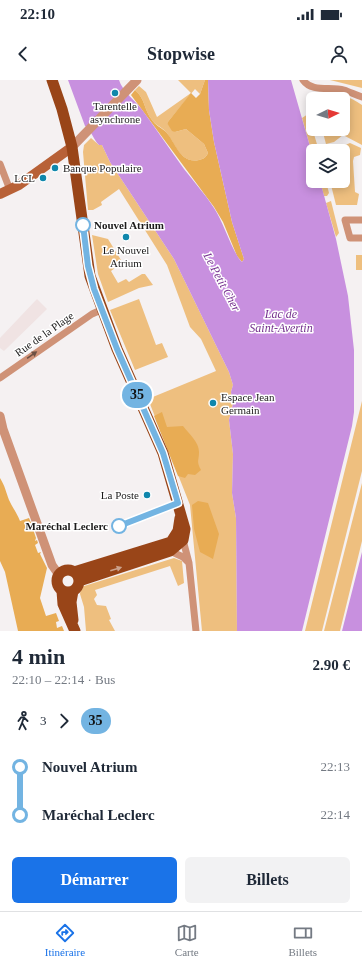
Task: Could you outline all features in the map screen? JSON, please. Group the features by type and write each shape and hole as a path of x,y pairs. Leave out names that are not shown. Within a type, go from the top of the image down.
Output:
{"main road":[{"path":"52,80 64,115 72,147 88,266 101,310 163,453 185,529 183,540 170,551 77,576 67,570 59,574 57,582 68,591 72,602 75,630"},
{"path":"0,194 10,190 56,160 72,147"},
{"path":"77,576 171,542 176,536 180,526 179,509"},
{"path":"68,591 78,585 77,576"}],"street":[{"path":"72,147 137,80"},
{"path":"303,80 312,88 345,90 362,97"},
{"path":"0,164 10,190"},
{"path":"362,220 345,220 350,238 362,238"},
{"name":"Rue de la Plage","path":"0,378 92,314 101,310"},
{"path":"0,416 2,429 52,565 59,574"},
{"path":"183,540 189,562 196,631"},
{"path":"170,551 183,557 189,562"}],"shaded area":[{"path":"178,80 205,80 200,94 195,89 167,123 175,132 186,129 204,144 208,153 205,158 201,160 187,159 179,152 166,132 152,120 147,112 143,100 135,90 139,86 146,92 157,117 191,93"},
{"path":"205,80 208,80 209,110 214,142 232,222 244,259 242,262 237,256 223,222 214,207 131,95 135,90 138,93 143,100 147,112 152,120 166,132 183,156 187,159 199,160 205,158 208,153 204,144 186,129 175,132 172,131 167,123 191,93 196,98 200,94"},
{"path":"330,80 362,80 362,88"},
{"path":"350,99 362,105 362,145 345,136 350,136"},
{"path":"306,115 306,132 302,118"},
{"path":"307,136 315,136 317,144 309,144"},
{"path":"324,136 342,136 334,142 326,144"},
{"path":"91,138 99,145 102,145 110,162 174,259 229,372 233,385 231,392 233,404 229,420 233,454 232,493 236,518 237,631 202,631 190,505 148,399 216,371 201,339 190,327 167,265 119,189 101,202 102,205 93,210 88,210 83,152 84,145"},
{"path":"350,143 361,148 360,155 354,157 353,161 355,192 359,194 357,205 336,205 332,188 350,188 350,144 348,144"},
{"path":"322,188 328,188 329,193 327,196 324,196"},
{"path":"331,201 339,233 336,237 326,203"},
{"path":"92,235 108,239 121,260 117,262 119,265 111,271 118,283 126,279 129,282 142,274 145,274 153,285 139,288 108,302 98,274"},
{"path":"356,255 362,255 362,270 356,270"},
{"path":"37,299 47,309 4,351 0,348 0,338"},
{"path":"139,299 156,345 162,343 168,357 135,370 110,310"},
{"path":"362,401 362,471 322,631 305,631"},
{"path":"162,412 167,427 183,426 199,448 198,463 201,470 195,475 188,474 185,478 178,476 154,416"},
{"path":"0,478 20,521 29,518 31,523 28,524 29,527 32,526 36,538 35,541 37,540 38,543 35,545 38,553 41,552 40,554 47,568 40,598 46,616 56,613 59,621 56,622 57,628 62,626 64,631 18,631 5,572 0,561"},
{"path":"362,483 362,541 340,631 324,631"},
{"path":"198,501 208,503 219,534 213,559 200,552 194,529 192,505"},
{"path":"174,558 182,561 184,583 178,586 170,566 95,590 97,595 94,599 97,605 106,606 111,619 109,620 115,631 86,631 84,607 80,594 81,587"}],"water":[{"name":"Lac de Saint-Avertin","path":"68,80 119,80 123,88 143,111 184,169 211,203 235,252 242,262 244,259 232,222 214,142 209,110 208,80 291,80 309,144 306,144 306,188 322,188 336,239 348,296 354,350 354,412 352,426 302,631 237,631 236,518 232,493 233,454 229,420 233,404 231,392 233,385 229,372 174,259 110,162 102,145 99,145 85,126"},
{"path":"362,552 362,631 342,631"}],"bus line":[{"name":"35","path":"83,225 90,276 101,310 163,453 178,503 119,526"}],"place":[{"name":"Tarentelle asynchrone","path":"115,93"},
{"name":"Banque Populaire","path":"55,168"},
{"name":"LCL","path":"43,178"},
{"name":"Nouvel Atrium","path":"83,225"},
{"name":"Le Nouvel Atrium","path":"126,237"},
{"name":"Espace Jean Germain","path":"213,403"},
{"name":"La Poste","path":"147,495"},
{"name":"Maréchal Leclerc","path":"119,526"}],"water label":[{"name":"Le Petit Cher","path":"222,282"}]}
